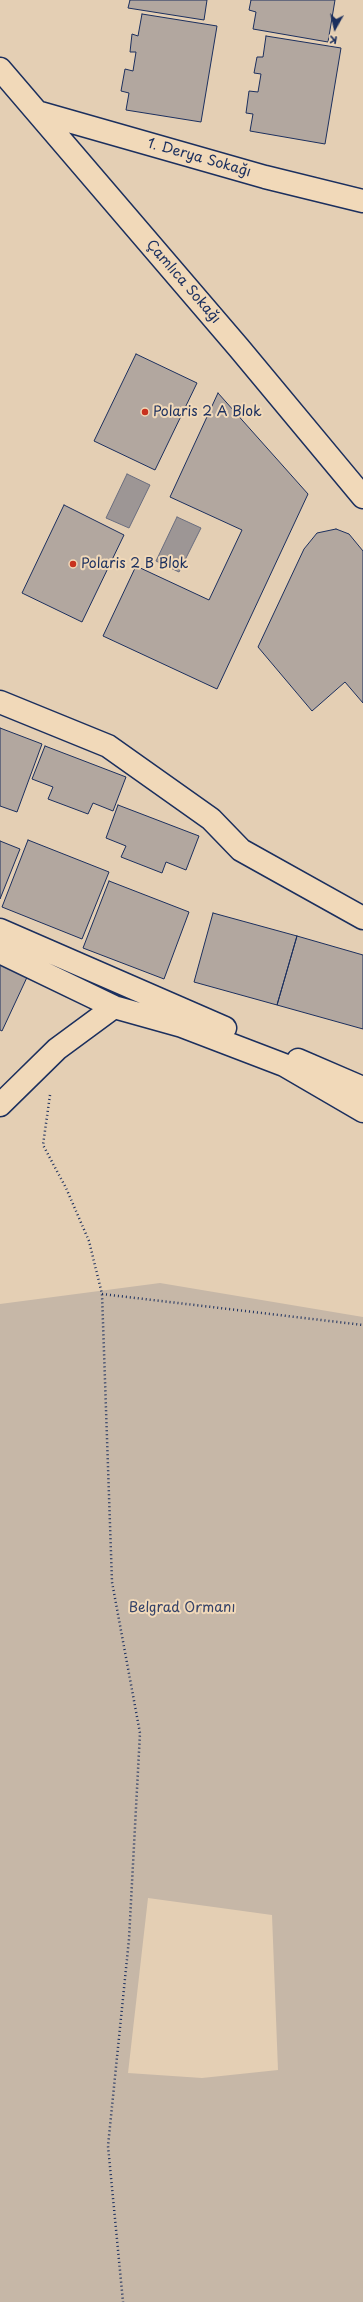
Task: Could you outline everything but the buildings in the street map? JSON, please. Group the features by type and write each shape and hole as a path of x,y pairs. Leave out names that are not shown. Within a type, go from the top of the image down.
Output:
{"street":[{"name":"Çamlıca Sokağı","path":"0,69 239,348 363,497"},
{"name":"1. Derya Sokağı","path":"37,112 265,177 363,201"},
{"path":"0,702 108,746 211,819 241,850 363,918"},
{"path":"0,930 363,1088"},
{"path":"0,952 114,1007 182,1026 284,1065 363,1111"},
{"path":"0,1105 57,1049 114,1007"}],"path":[{"path":"50,1093 43,1144 66,1188 88,1241 102,1294 112,1582 140,1733 129,1939 108,2146 123,2302"},
{"path":"102,1294 363,1325"}],"green space":[{"name":"Belgrad Ormanı","path":"160,1283 363,1317 363,2302 0,2302 0,1304","holes":["148,1898 272,1915 278,2070 202,2078 128,2073"]}],"shaded area":[{"path":"127,474 150,485 129,528 106,518"},
{"path":"177,517 201,528 179,572 156,561"}],"place":[{"name":"Polaris 2 A Blok","path":"145,412"},
{"name":"Polaris 2 B Blok","path":"73,564"}]}
